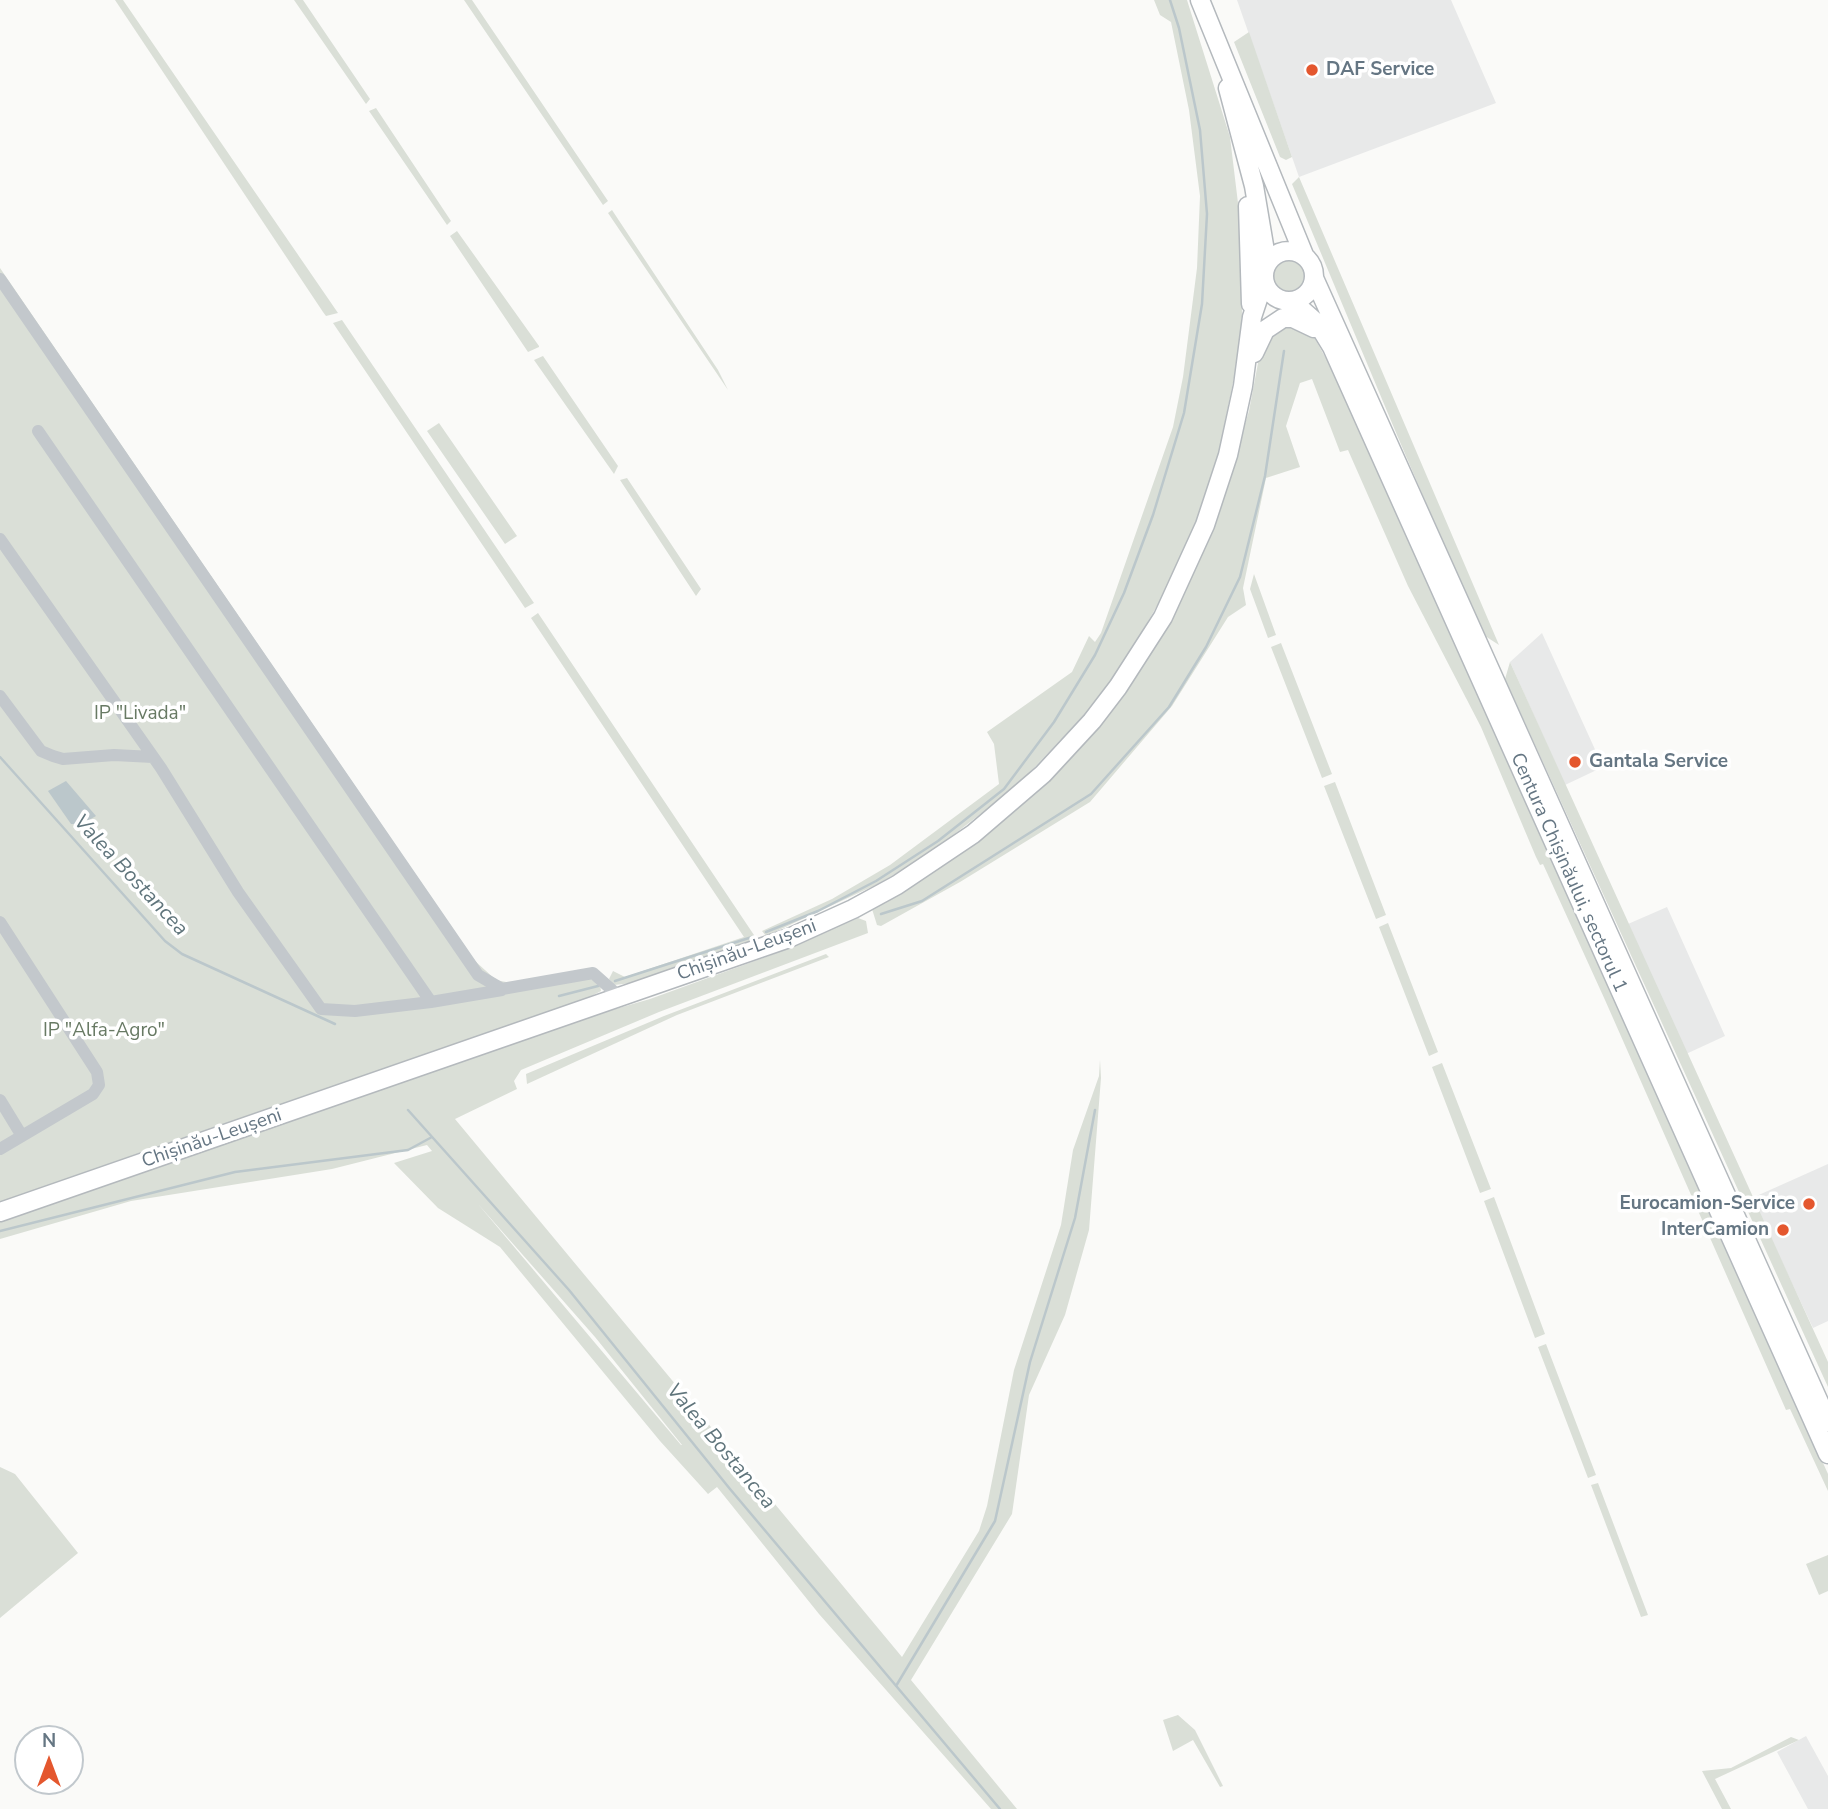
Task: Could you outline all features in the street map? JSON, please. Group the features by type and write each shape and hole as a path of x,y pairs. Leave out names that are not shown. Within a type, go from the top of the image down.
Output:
{"highway":[{"path":"1200,0 1304,255 1312,265 1314,278 1308,293 1288,301 1259,322 1250,341"},
{"path":"1213,31 1259,208 1267,262 1264,281 1252,317"},
{"path":"1243,386 1252,317 1244,154"},
{"path":"1267,262 1280,252 1296,251 1304,255"},
{"name":"Centura Chișinăului, sectorul 1","path":"1314,278 1828,1422"},
{"path":"1264,281 1274,296 1288,301"},
{"name":"Centura Chișinăului, sectorul 1","path":"1288,301 1318,324 1332,347 1828,1454"},
{"path":"1243,386 1259,339 1273,323 1293,318 1306,323 1318,330 1332,347"},
{"name":"Chișinău-Leușeni","path":"0,1212 789,938 853,909 940,858 1044,774 1118,687 1163,617 1205,525 1227,455 1243,386"}],"street":[{"path":"0,279 454,943 478,975 502,989"},
{"path":"38,431 431,1002"},
{"path":"0,538 153,757 238,892 321,1009 355,1011 431,1002 593,973 620,997"},
{"path":"0,696 41,751 53,757 153,757"},
{"path":"0,922 97,1072 99,1085 93,1094 0,1149"},
{"path":"0,1100 22,1136"}],"shaded area":[{"path":"1237,0 1451,0 1496,103 1299,177"},
{"path":"1542,633 1603,767 1565,785 1510,662"},
{"path":"66,781 96,816 82,824 71,824 48,791"},
{"path":"1667,907 1725,1036 1686,1054 1628,924"},
{"name":"Eurocamion-Service","path":"1828,1164 1828,1321 1813,1328 1752,1198"},
{"path":"1806,1736 1828,1776 1828,1809 1808,1809 1777,1752"}],"green space":[{"path":"115,0 123,0 338,313 326,316 323,312"},
{"path":"294,0 303,0 370,99 366,104"},
{"path":"464,0 472,0 608,201 603,205"},
{"path":"1154,0 1187,0 1230,137 1241,228 1242,316 1237,363 1218,456 1190,539 1168,587 1126,659 1095,703 1018,785 930,853 880,883 766,936 762,931 832,899 890,865 999,784 994,744 987,732 1072,672 1089,636 1095,642 1101,633 1173,427 1183,377 1197,268 1200,196 1189,110 1171,22 1160,15"},
{"path":"1249,32 1292,157 1286,160 1280,157 1234,42"},
{"path":"376,108 451,221 447,225 369,111"},
{"path":"1299,177 1499,645 1482,634 1292,184"},
{"path":"612,210 718,370 728,390 608,213"},
{"path":"457,231 539,347 528,352 450,236"},
{"path":"1289,260 1301,264 1305,276 1301,288 1289,292 1277,288 1273,276 1277,264"},
{"name":"IP \"Livada\"","path":"0,268 475,961 496,980 506,982 591,979 600,984 601,991 578,1003 0,1203"},
{"path":"342,320 534,603 525,608 333,323"},
{"path":"1279,326 1299,326 1314,337 1328,362 1828,1474 1828,1491 1790,1409 1786,1410 1605,1000 1543,864 1540,865 1536,857 1481,727 1408,586 1348,450 1340,452 1312,379 1300,383 1286,426 1300,467 1266,478 1243,588 1246,605 1228,617 1172,706 1090,802 960,882 881,926 877,925 872,909 918,882 992,830 1058,771 1141,669 1169,623 1208,540 1249,411 1261,347"},
{"path":"543,356 618,466 614,474 534,360"},
{"path":"439,423 517,536 505,544 427,431"},
{"path":"627,478 701,589 696,596 620,480"},
{"path":"1254,574 1276,635 1268,638 1250,589"},
{"path":"538,613 755,940 632,983 614,985 609,979 613,971 625,977 744,937 531,618"},
{"path":"1281,643 1332,774 1322,778 1271,647"},
{"path":"1510,662 1828,1362 1828,1387 1505,679"},
{"path":"1335,782 1386,915 1376,919 1324,786"},
{"path":"858,918 866,921 868,933 659,1012 521,1070 514,1081 517,1089 455,1119 902,1657 979,1531 987,1506 1014,1370 1061,1225 1073,1150 1099,1076 1100,1060 1101,1078 1089,1230 1065,1315 1029,1395 1012,1514 911,1680 1017,1809 991,1809 819,1614 717,1487 708,1494 660,1441 500,1247 438,1208 394,1163 432,1151 427,1145 332,1169 131,1201 0,1239 0,1222 574,1021 650,999 774,954","holes":["478,1204 595,1337 682,1445"]},
{"path":"1388,923 1438,1052 1429,1056 1379,927"},
{"path":"826,954 829,957 677,1015 527,1084 526,1074 664,1016"},
{"path":"1442,1063 1491,1189 1480,1193 1432,1067"},
{"path":"1494,1197 1545,1334 1535,1338 1484,1201"},
{"path":"1546,1344 1596,1475 1588,1478 1538,1347"},
{"path":"0,1467 15,1474 78,1553 0,1618"},
{"path":"1598,1483 1648,1615 1641,1617 1591,1485"},
{"path":"1828,1555 1828,1591 1819,1595 1806,1564"},
{"path":"1178,1715 1195,1730 1223,1786 1220,1787 1193,1740 1173,1751 1163,1720"},
{"path":"1791,1737 1799,1740 1715,1779 1731,1809 1722,1809 1702,1771 1731,1768"}],"waterway":[{"path":"766,932 818,911 876,881 938,841 1004,789 1054,722 1095,655 1124,593 1153,515 1184,413 1202,304 1207,214 1200,130 1179,28 1170,0"},
{"path":"881,914 922,901 1091,794 1169,707 1206,647 1240,577 1265,476 1284,351"},
{"name":"Valea Bostancea","path":"0,757 165,941 182,954 335,1024"},
{"path":"615,981 752,937"},
{"path":"559,996 598,986"},
{"name":"Valea Bostancea","path":"408,1110 569,1290 730,1489 1000,1809"},
{"path":"896,1686 995,1521 1030,1362 1075,1218 1095,1110"},
{"path":"0,1231 235,1172 408,1150 432,1137"}],"place":[{"name":"DAF Service","path":"1312,70"},
{"name":"Gantala Service","path":"1575,762"},
{"name":"Eurocamion-Service","path":"1809,1204"},
{"name":"InterCamion","path":"1783,1230"}],"park label":[{"name":"IP \"Alfa-Agro\"","path":"104,1031"}]}
